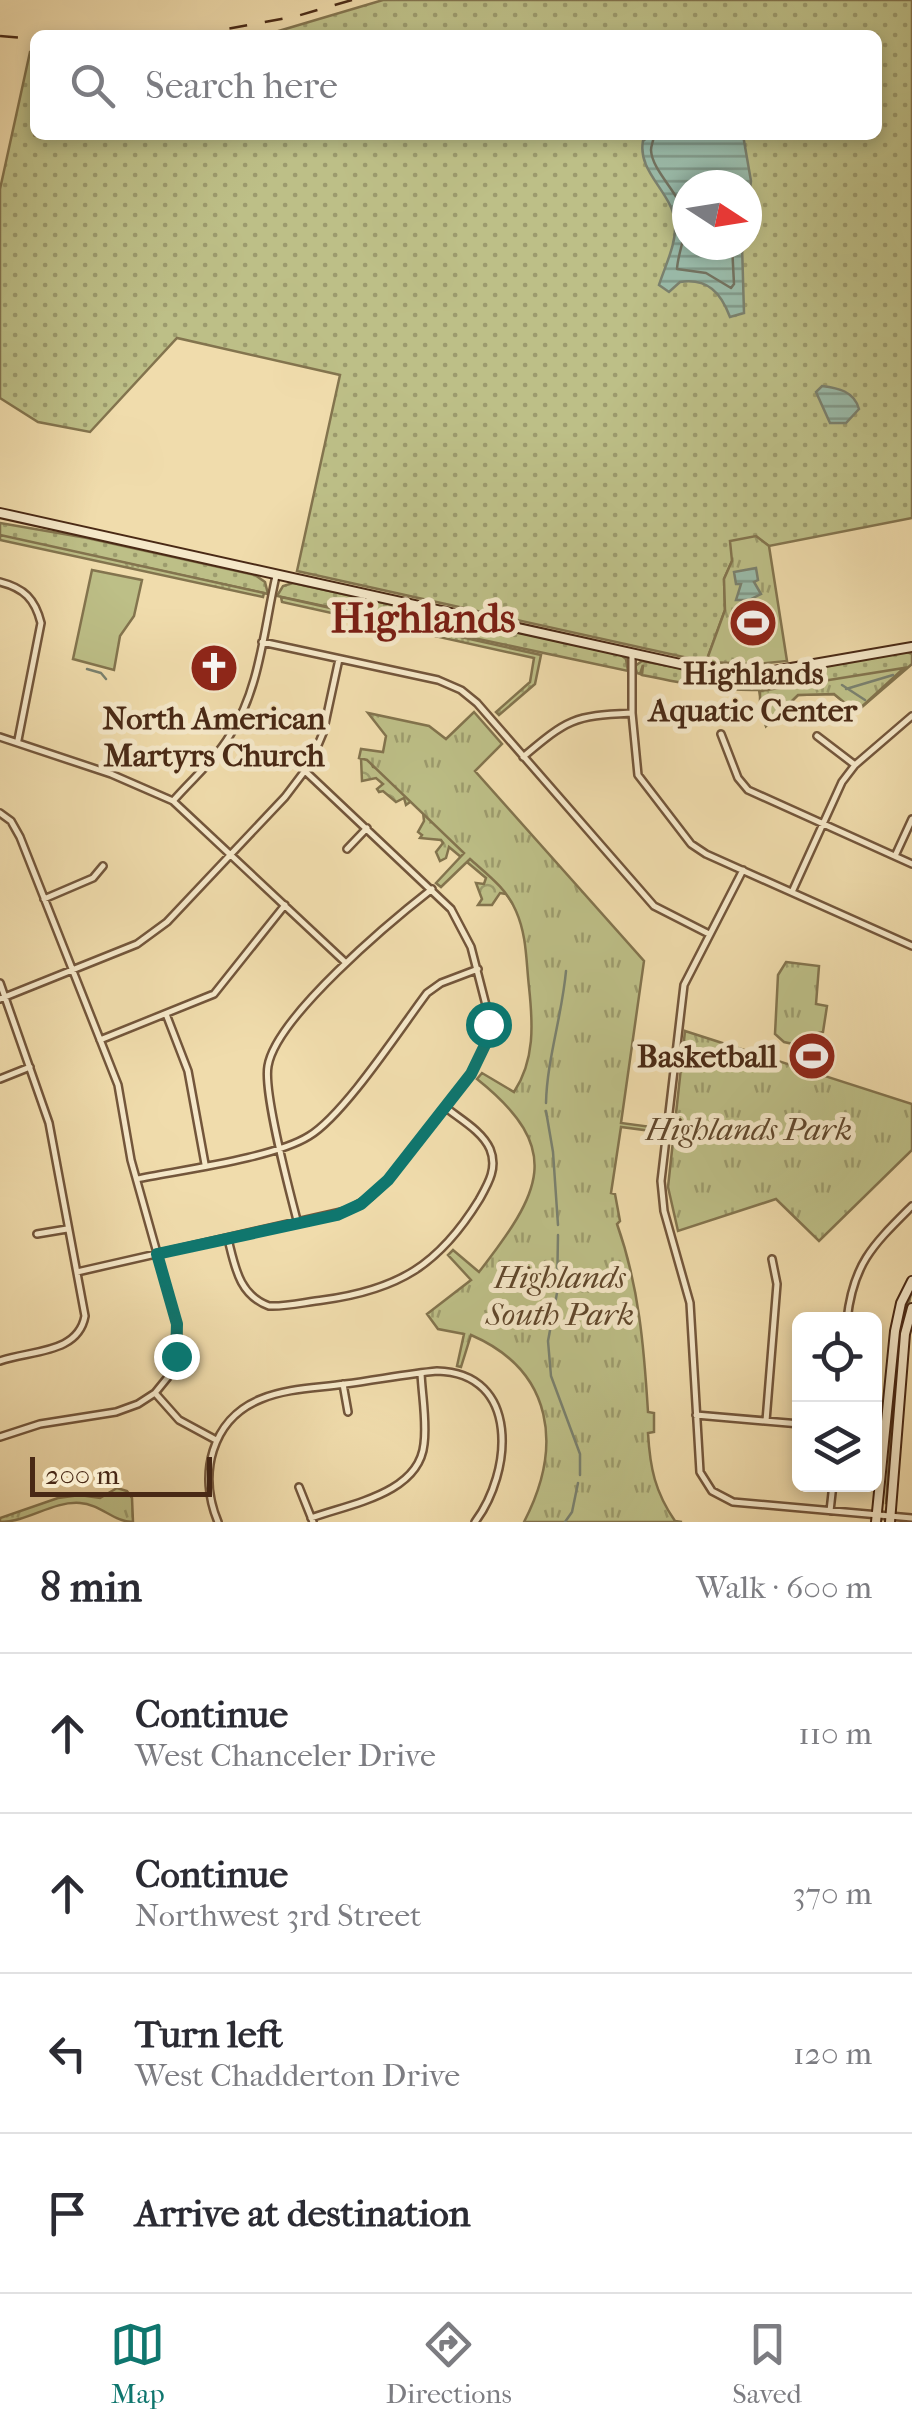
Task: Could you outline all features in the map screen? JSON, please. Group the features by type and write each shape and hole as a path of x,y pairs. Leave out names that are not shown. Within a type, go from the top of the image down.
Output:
{"main road":[{"path":"0,516 712,671 754,672 912,647"},
{"path":"876,1518 895,1331 912,1281"},
{"path":"891,1519 905,1334 912,1308"}],"street":[{"path":"173,801 215,756 249,697 276,576"},
{"path":"0,582 21,589 34,602 40,618 40,636 17,741"},
{"path":"262,642 452,685 477,703 654,906 709,934"},
{"path":"632,654 636,766 642,782 696,848 912,946"},
{"path":"3,998 148,938 305,772 323,733 339,659"},
{"path":"523,757 568,721 588,715 632,712"},
{"path":"792,892 842,782 855,765 912,716"},
{"path":"721,734 738,778 748,790 912,864"},
{"path":"817,736 855,765"},
{"path":"0,737 147,788 173,801 346,963"},
{"path":"77,1272 337,1215 370,1197 388,1180 471,1074 485,1045 488,1014 478,969 459,921 432,889 305,772"},
{"path":"0,813 10,821 44,898 119,1091 137,1180 177,1324 178,1346 173,1367 155,1393 124,1410 49,1422 0,1438"},
{"path":"895,856 912,819"},
{"path":"347,849 367,828"},
{"path":"44,898 92,878 103,866"},
{"path":"743,870 686,976 661,1188 690,1302 700,1472 707,1486 739,1503 876,1518 912,1518"},
{"path":"298,1224 268,1083 271,1054 319,989 432,889"},
{"path":"100,1040 220,990 285,905"},
{"path":"137,1180 282,1148 306,1138 325,1124 432,988 478,969"},
{"path":"0,983 48,1122 86,1311 83,1327 68,1344 2,1360 0,1352"},
{"path":"166,1014 188,1071 205,1164"},
{"path":"0,1079 30,1067"},
{"path":"228,1239 244,1290 268,1306 363,1294 416,1271 455,1236 488,1186 492,1172 492,1156 482,1137 445,1107"},
{"path":"849,1312 852,1285 861,1263 912,1206"},
{"path":"38,1234 67,1229"},
{"path":"766,1422 778,1284 772,1259"},
{"path":"218,1522 207,1483 216,1440 240,1411 264,1397 444,1371 469,1379 489,1396 499,1416 503,1448 499,1474 492,1495 475,1522"},
{"path":"299,1487 312,1520 394,1488 415,1470 424,1445 420,1373"},
{"path":"343,1384 348,1412"},
{"path":"155,1393 179,1420 216,1440"},
{"path":"696,1415 792,1424"},
{"path":"830,1511 832,1492"}],"green space":[{"path":"383,0 912,0 912,518 769,546 756,537 732,561 724,579 725,610 706,662 297,571 340,375 177,338 90,432 38,422 0,398 0,189 30,52 30,140 882,140 882,30 282,30"},
{"path":"0,523 255,575 265,582 268,594 0,536"},
{"path":"0,535 264,593 263,597 0,540"},
{"name":"Highlands Aquatic Center","path":"756,536 769,546 787,661 706,662 725,610 724,579 732,561 730,541"},
{"path":"92,570 142,580 134,616 120,636 114,670 73,659"},
{"path":"293,583 621,655 628,671 277,596 283,586"},
{"path":"281,597 541,655 535,684 499,715 496,712 530,682 534,658 282,602"},
{"path":"905,651 912,654 912,664 856,712 834,694 798,695 766,726 759,690 671,681 642,675 643,665 637,673 635,666 642,661 706,673 765,675"},
{"path":"904,668 856,712 834,694 798,695 766,726 760,691"},
{"name":"Highlands South Park","path":"474,712 502,744 475,771 644,961 621,1123 659,1128 659,1132 621,1127 611,1193 615,1194 620,1221 617,1224 635,1294 648,1412 654,1413 654,1432 648,1433 652,1469 668,1510 675,1521 682,1522 524,1522 544,1466 546,1439 535,1390 499,1350 471,1335 461,1367 457,1366 464,1334 438,1329 427,1314 471,1280 448,1255 453,1250 479,1272 529,1195 533,1150 505,1104 477,1079 482,1073 514,1092 526,1067 532,1028 526,949 520,920 508,896 470,859 441,887 436,883 464,853 367,760 359,758 361,749 383,752 386,736 368,713 429,726 446,739"},
{"path":"391,751 405,753 442,780 450,775 458,789 472,794 463,808 464,815 485,810 494,829 510,846 507,855 513,871 528,889 542,894 540,910 560,944 558,959 549,956 535,941 506,894 500,893 492,905 478,905 482,899 476,883 484,884 486,878 449,847 446,858 440,861 436,852 441,840 420,838 423,812 435,811 431,822 450,820 453,816 450,809 444,813 439,809 439,799 431,799 424,785 412,784 416,788 412,793 417,797 406,805 404,798 396,802 379,792 377,789 383,784 376,778 362,781 361,758 368,756 373,767 378,768"},
{"path":"786,962 819,966 816,1004 827,1006 816,1049 784,1042 775,1034 778,975"},
{"name":"Highlands Park","path":"685,1031 912,1104 912,1150 819,1241 776,1199 678,1231 668,1187"},
{"path":"912,1290 903,1327 886,1503 898,1337"},
{"path":"117,1488 127,1491 132,1498 133,1522 94,1506 70,1503 0,1522 0,1518 58,1498 100,1498"}],"water":[{"path":"644,140 744,140 749,170 672,170 672,209 645,163"},
{"path":"672,246 672,260 742,260 744,313 730,317 718,294 698,282 680,282 669,292 659,285"},
{"path":"822,386 845,392 857,403 859,409 846,423 830,423 816,392"},
{"path":"756,568 758,580 754,582 761,594 749,600 736,600 741,584 736,584 734,572"}],"waterway":[{"path":"87,669 106,679"},
{"path":"846,689 893,675"},
{"path":"842,685 865,700"},
{"path":"546,1103 566,971"},
{"path":"546,1111 558,1225"},
{"path":"558,1235 557,1293 548,1341 551,1376 580,1454 580,1475"},
{"path":"565,1522 572,1512 578,1483"}],"railway":[{"path":"221,30 297,16 352,0"},
{"path":"0,36 30,39"}],"place":[{"name":"Highlands Aquatic Center","path":"753,623"},
{"name":"North American Martyrs Church","path":"214,668"},
{"name":"Basketball","path":"812,1056"}],"district":[{"name":"Highlands","path":"423,618"}],"route":[{"path":"176,1356 177,1324 157,1254 337,1215 361,1204 388,1180 471,1074 485,1045 488,1024"}]}
